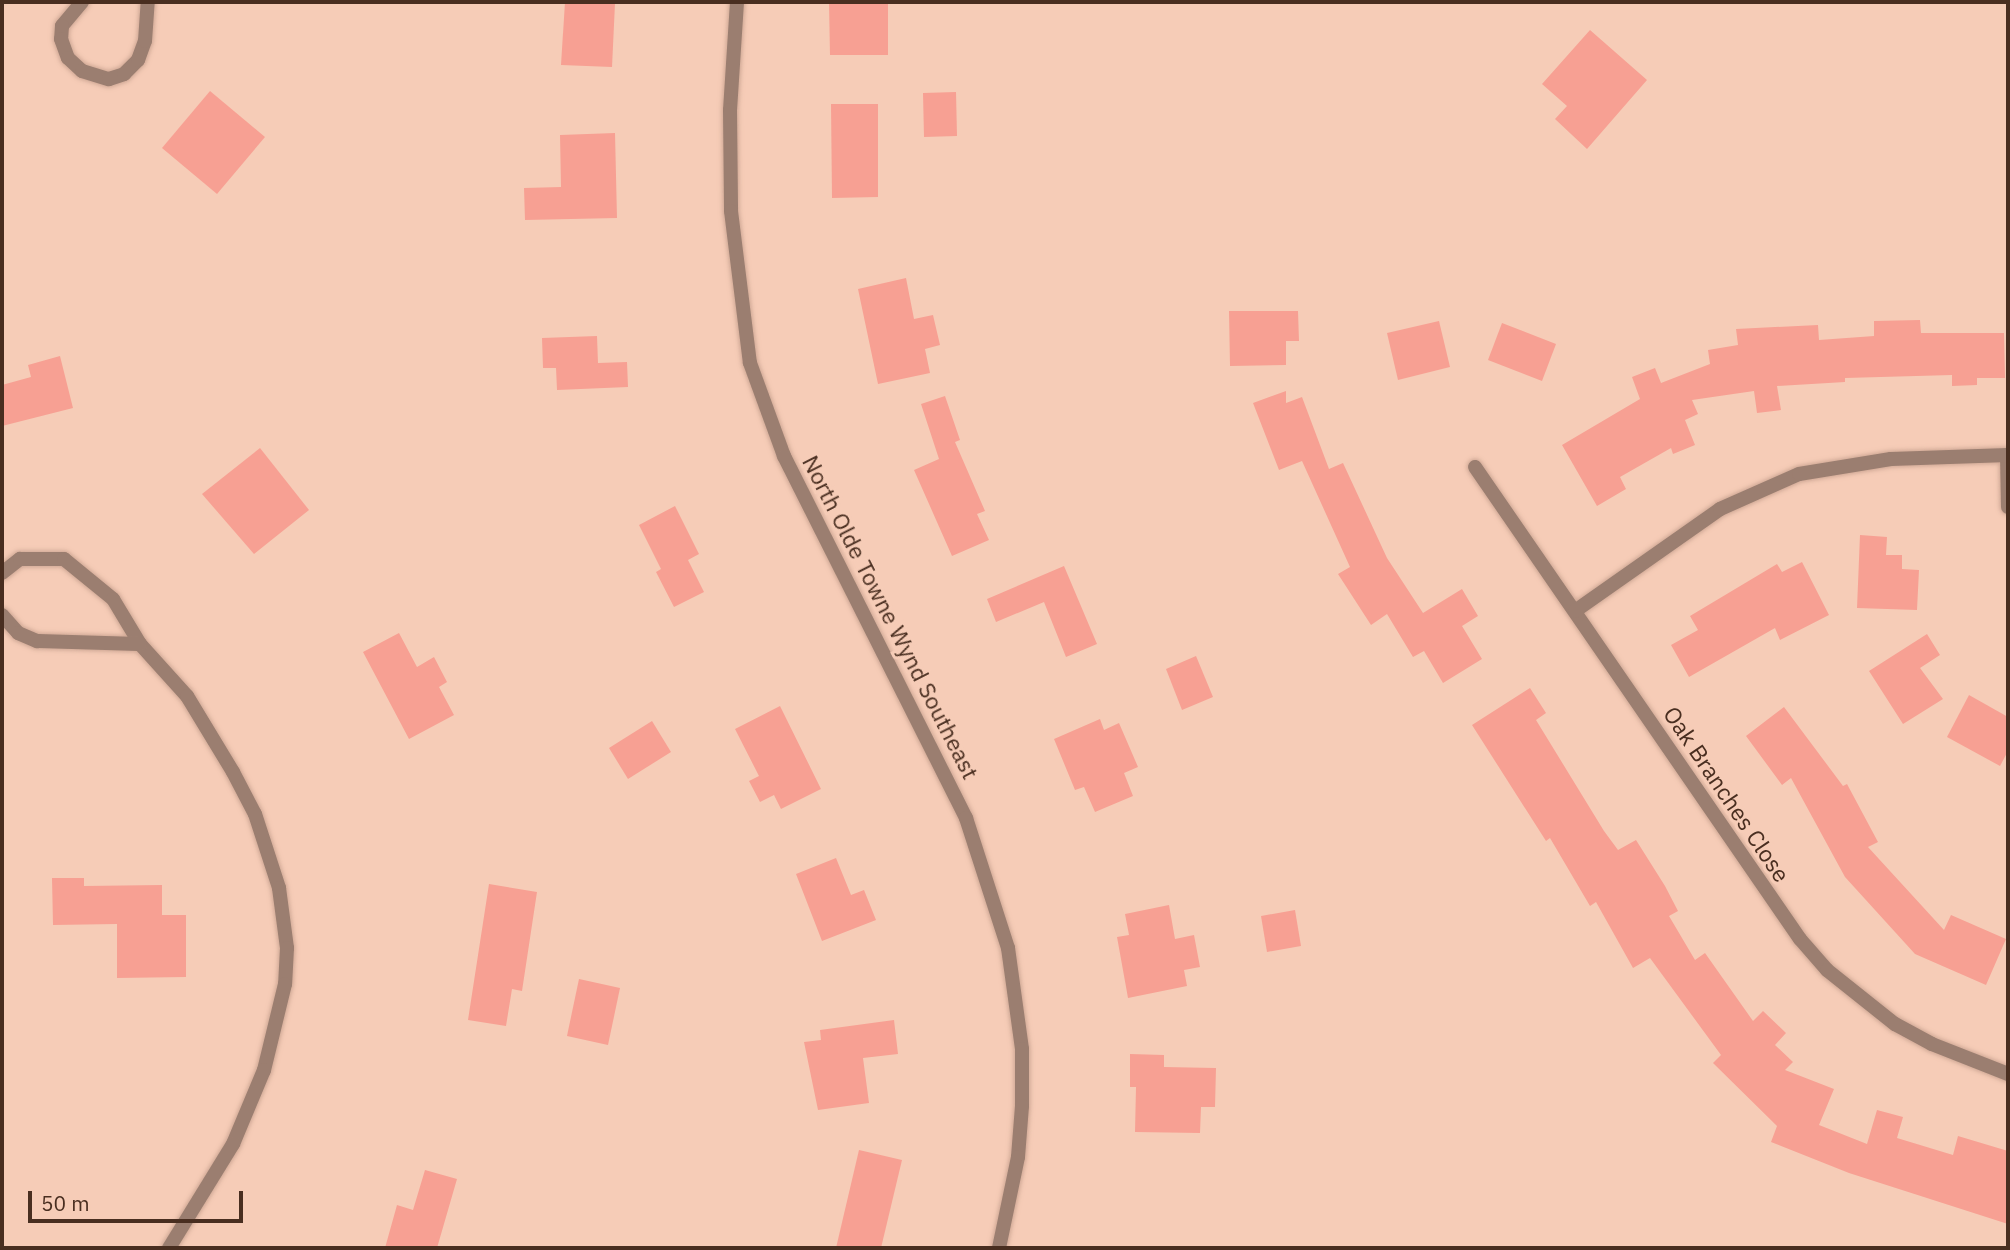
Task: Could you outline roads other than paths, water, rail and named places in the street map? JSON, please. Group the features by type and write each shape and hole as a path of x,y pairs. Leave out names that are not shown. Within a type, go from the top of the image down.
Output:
{"street":[{"path":"82,2 62,26 61,40 68,58 82,71 109,79 124,74 138,60 145,41 148,2"},
{"name":"North Olde Towne Wynd Southeast","path":"737,2 730,110 731,199 741,315 750,363 784,456 966,818 1009,948 1022,1049 1021,1106 1018,1157 999,1248"},
{"path":"1575,611 1720,509 1799,474 1891,459 2008,455 2008,507"},
{"name":"Oak Branches Close","path":"1475,467 1774,903 1828,970 1895,1024 1931,1044 2008,1074"},
{"path":"2,573 20,559 64,559 113,599 140,644 187,696 255,814 279,888 287,948 277,1025 249,1111 170,1248"},
{"path":"2,615 18,633 37,641 140,644"}]}
